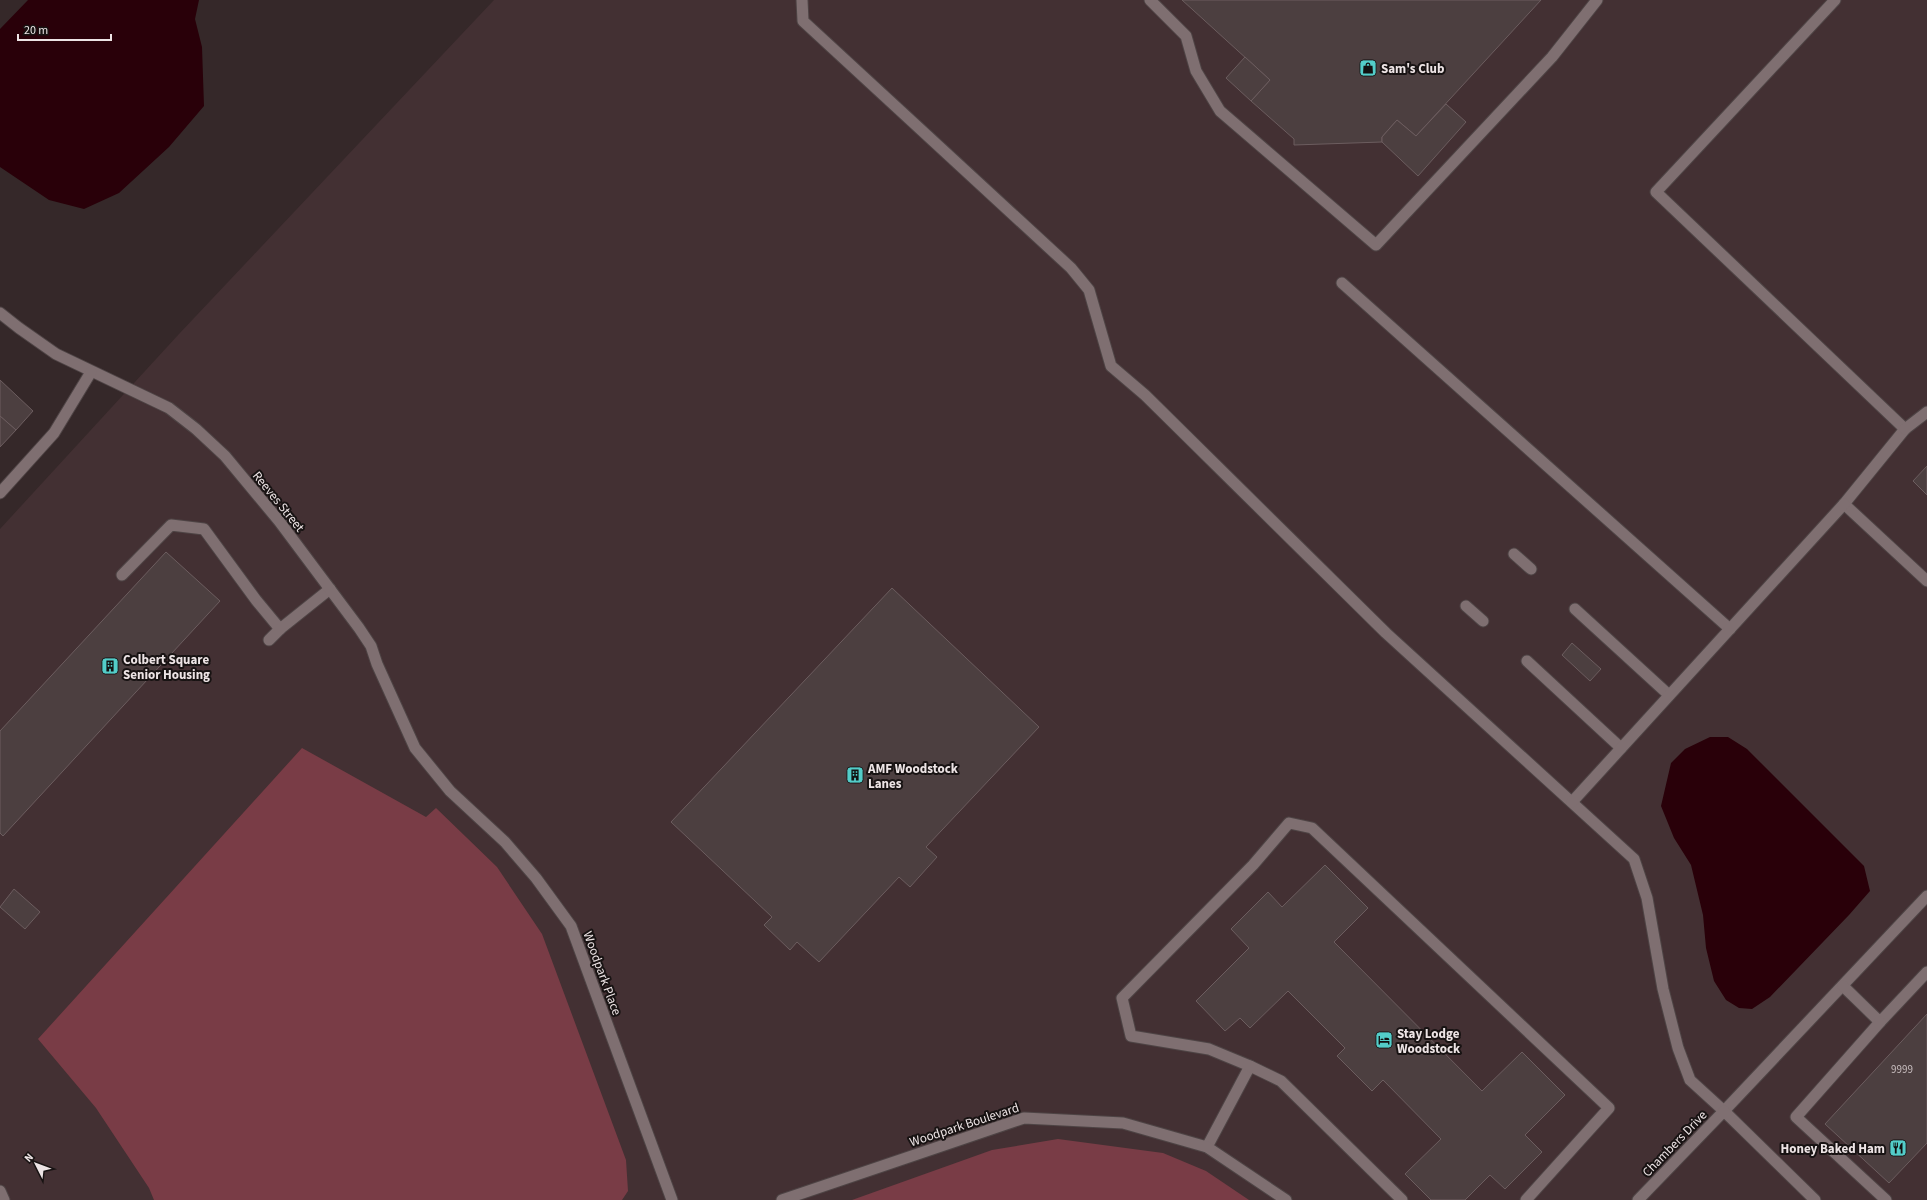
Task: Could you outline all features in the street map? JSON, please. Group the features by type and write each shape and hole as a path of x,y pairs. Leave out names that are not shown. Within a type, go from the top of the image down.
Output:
{"street":[{"path":"802,0 803,21 1071,268 1089,290 1111,366 1145,395 1386,633 1634,859 1646,898 1664,989 1678,1048 1690,1080 1724,1111 1927,896"},
{"path":"1150,0 1186,36 1196,71 1220,111 1376,245 1552,57 1597,0"},
{"path":"1829,2 1656,192 1905,429"},
{"path":"1342,283 1730,629"},
{"name":"Reeves Street","path":"0,313 56,354 91,372 145,394 170,408 196,429 225,456 330,589 371,646 380,671 415,748 450,791"},
{"path":"0,493 54,433 91,372"},
{"path":"1572,802 1844,504 1905,429 1927,412"},
{"path":"1844,504 1927,581"},
{"path":"122,575 171,525 204,529 256,600 280,629"},
{"path":"1514,554 1531,570"},
{"path":"269,640 280,629 330,589"},
{"path":"1466,606 1483,621"},
{"path":"1575,609 1669,695"},
{"path":"1527,661 1621,748"},
{"name":"Woodpark Place","path":"450,791 505,842 536,878 571,926 672,1200"},
{"path":"1402,1200 1281,1081 1209,1049 1131,1036 1122,998 1253,864 1289,823 1312,828 1609,1108 1526,1200"},
{"path":"1886,1200 1796,1117 1880,1022 1927,972"},
{"path":"1843,986 1880,1022"},
{"path":"1207,1147 1250,1066"},
{"name":"Chambers Drive","path":"1642,1199 1724,1111 1815,1200"},
{"name":"Woodpark Boulevard","path":"782,1200 1024,1118 1123,1123 1207,1147 1286,1200"},
{"path":"0,1191 4,1200"}],"shaded area":[{"path":"28,0 199,0 195,19 202,47 204,106 169,147 119,193 84,209 49,200 0,167 0,29"},
{"path":"494,0 1927,0 1927,1200 0,1200 0,529 179,334"},
{"path":"1710,737 1728,737 1747,749 1864,866 1870,891 1770,997 1752,1009 1739,1008 1726,1000 1714,981 1706,948 1703,915 1691,865 1674,838 1661,806 1671,763 1685,749"},
{"path":"302,748 426,817 436,808 497,867 542,934 626,1160 628,1191 622,1200 154,1200 149,1188 96,1108 38,1039"},
{"path":"1058,1139 1163,1153 1206,1171 1249,1200 852,1200 992,1150"}],"building":[{"name":"Sam's Club","path":"1182,0 1541,0 1416,136 1397,120 1382,137 1382,142 1294,145 1294,139 1251,101 1270,80"},
{"path":"1245,57 1270,80 1251,101 1226,78"},
{"path":"1446,104 1466,122 1418,176 1382,142 1382,137 1397,120 1416,136"},
{"path":"0,380 33,411 16,430 0,416"},
{"path":"0,416 16,430 0,447"},
{"path":"1927,466 1927,495 1913,481"},
{"name":"Colbert Square Senior Housing","path":"166,552 220,601 3,836 0,833 0,731"},
{"name":"AMF Woodstock Lanes","path":"892,588 1039,727 926,847 937,857 910,887 899,877 819,962 797,942 790,950 764,925 772,917 671,822"},
{"path":"1572,643 1601,669 1590,681 1562,655"},
{"name":"Stay Lodge Woodstock","path":"1325,865 1368,908 1334,942 1482,1091 1522,1052 1565,1095 1525,1135 1542,1152 1505,1189 1490,1175 1465,1200 1431,1200 1405,1174 1441,1139 1383,1080 1372,1091 1337,1056 1345,1048 1288,991 1250,1028 1240,1018 1225,1031 1196,1001 1249,948 1231,929 1268,892 1282,907"},
{"path":"14,889 40,912 25,929 0,907"},
{"path":"1927,1014 1927,1143 1889,1183 1825,1124"}],"place":[{"name":"Sam's Club","path":"1368,68"},
{"name":"Colbert Square Senior Housing","path":"110,666"},
{"name":"AMF Woodstock Lanes","path":"855,775"},
{"name":"Stay Lodge Woodstock","path":"1384,1040"},
{"name":"Honey Baked Ham","path":"1898,1148"}]}
